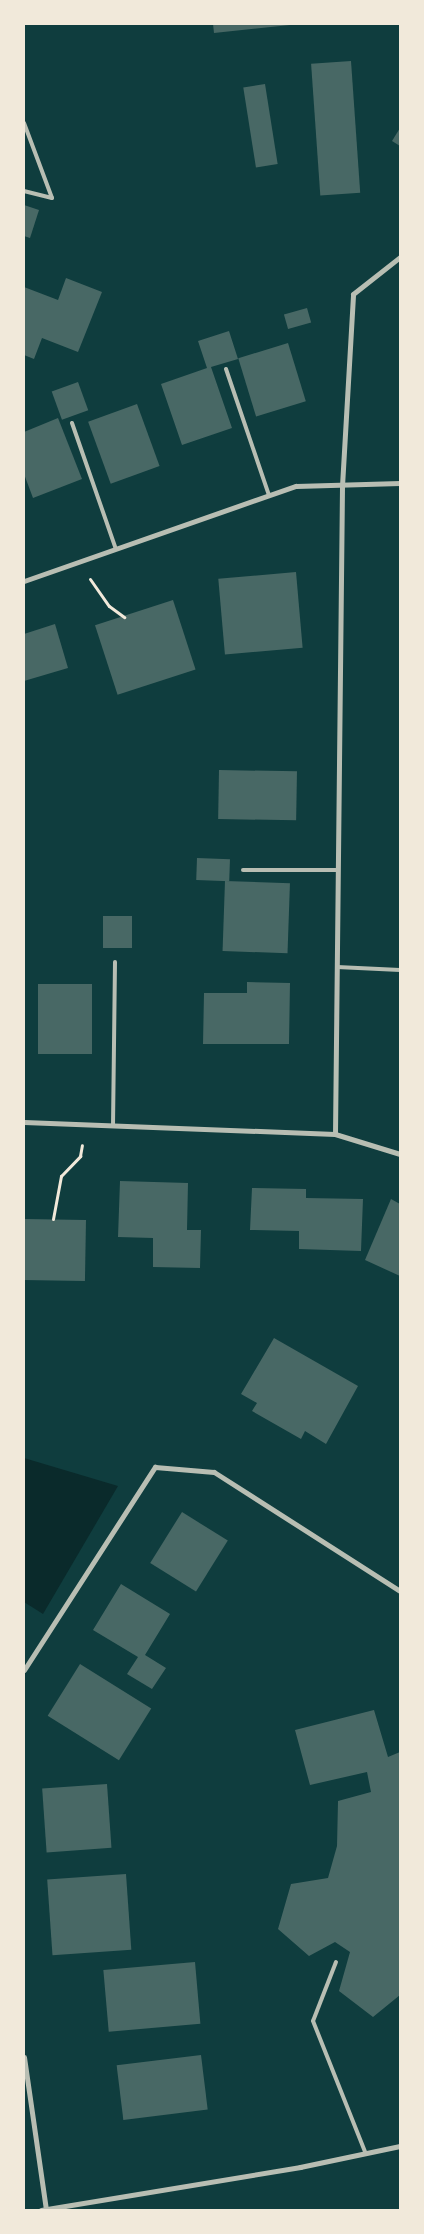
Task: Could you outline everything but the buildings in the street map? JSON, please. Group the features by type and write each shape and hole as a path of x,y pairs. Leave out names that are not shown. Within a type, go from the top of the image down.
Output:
{"street":[{"path":"335,1134 342,486 353,294 400,257"},
{"path":"24,581 296,486 400,484"},
{"path":"24,1122 335,1134 400,1154"},
{"path":"24,1670 155,1467 214,1472 400,1590"},
{"path":"24,2057 43,2210 300,2167 400,2146"}],"lane":[{"path":"24,123 52,198 24,191"},
{"path":"226,369 269,495"},
{"path":"72,423 116,549"},
{"path":"243,870 338,870"},
{"path":"113,1126 115,962"},
{"path":"337,967 400,970"},
{"path":"336,1962 313,2021 365,2152"}],"path":[{"path":"79,562 109,606 124,617"},
{"path":"53,1219 61,1176 80,1156 85,1125"}],"water":[{"path":"24,1458 118,1486 43,1614 24,1602"}]}
